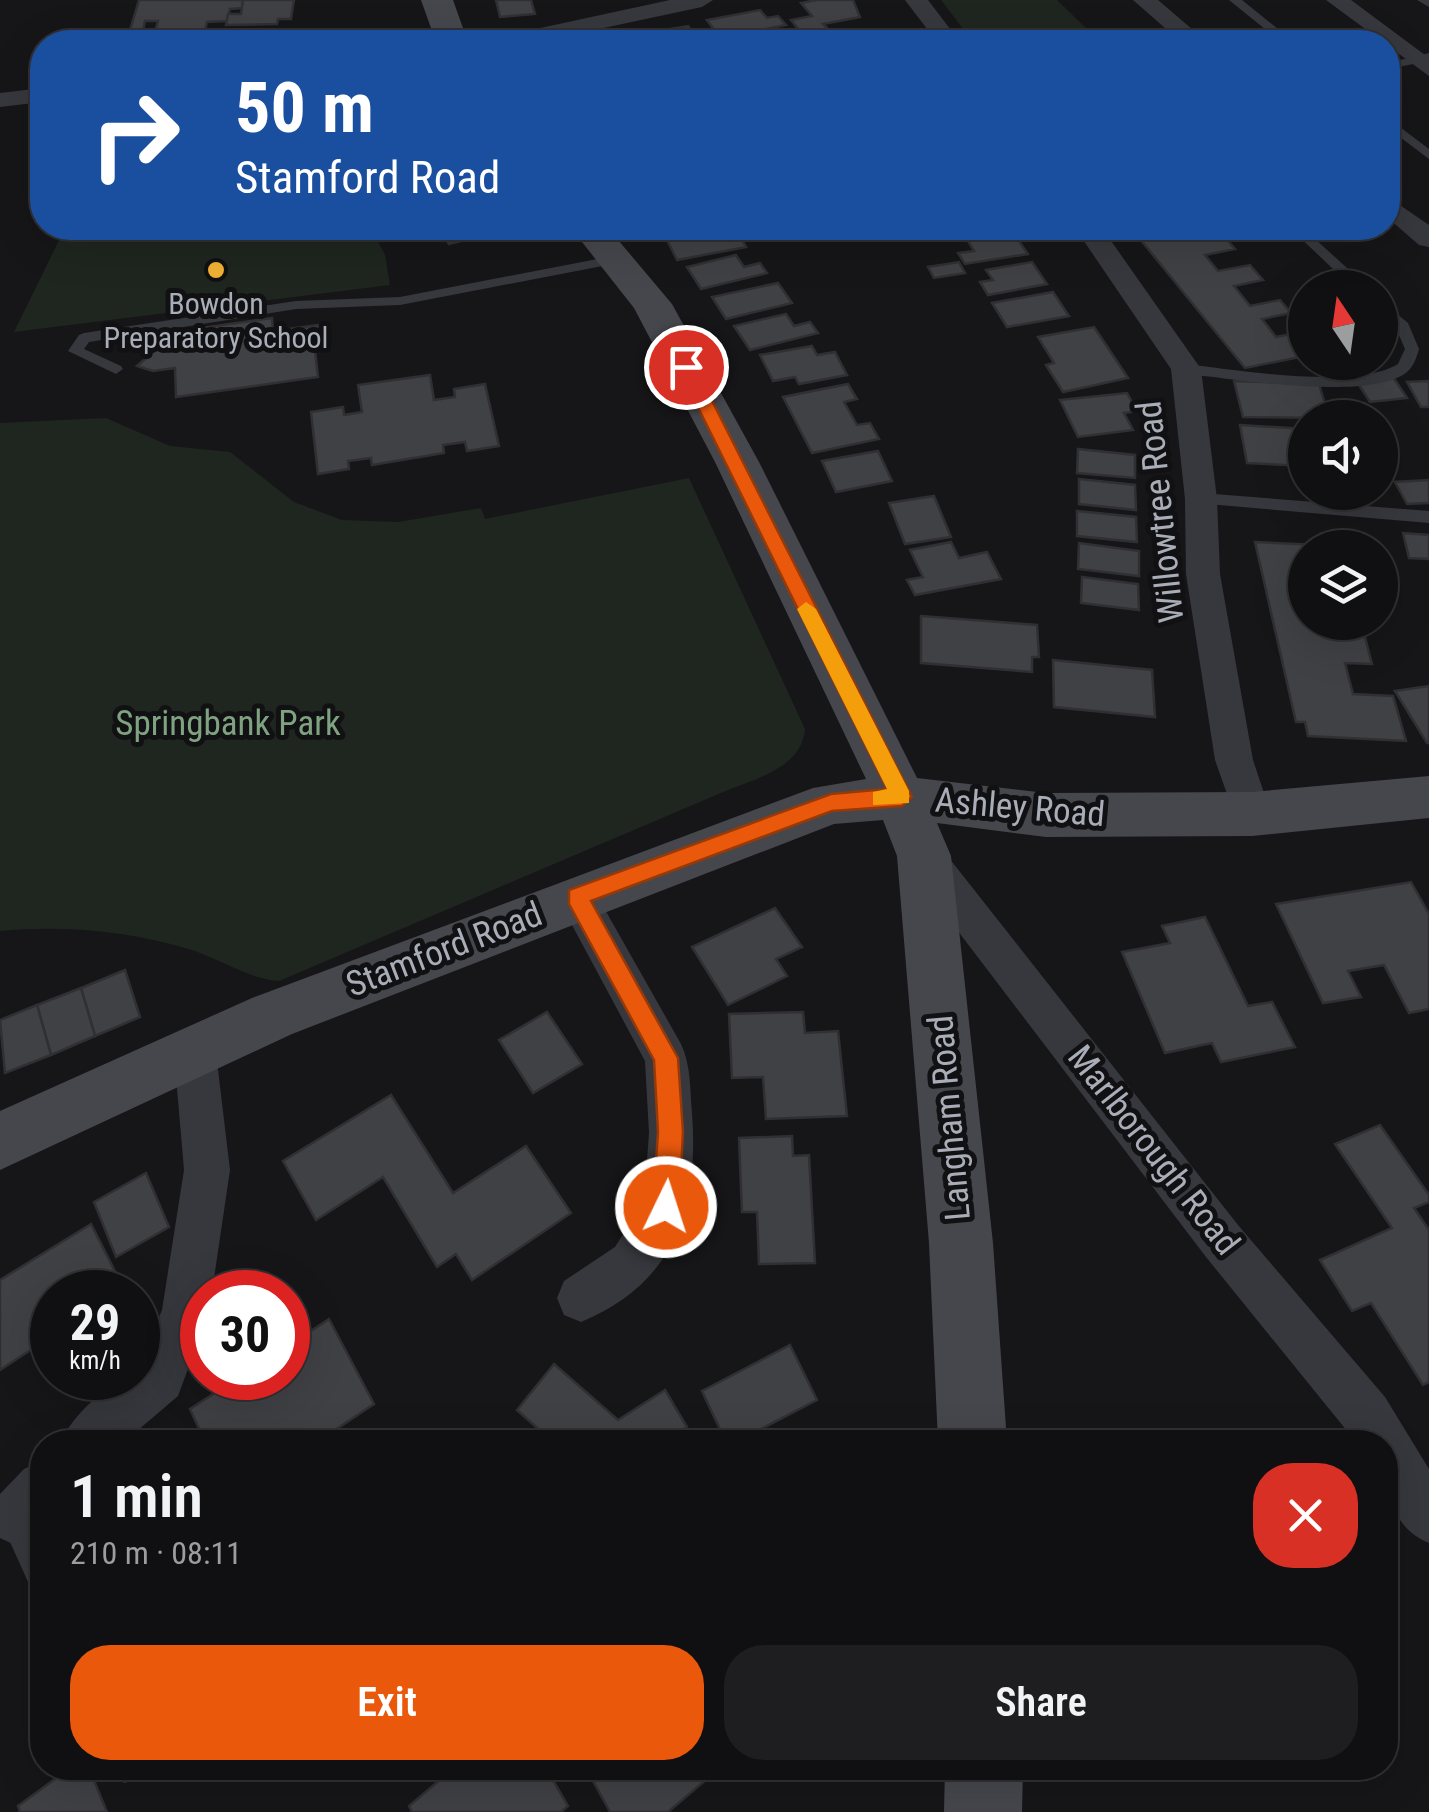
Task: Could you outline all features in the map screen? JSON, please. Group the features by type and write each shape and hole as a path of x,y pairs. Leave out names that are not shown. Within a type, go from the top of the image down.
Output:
{"main road":[{"path":"437,0 447,30"},
{"name":"Ashley Road","path":"601,244 652,304 738,462 902,797 1046,815 1252,814 1426,801"},
{"name":"Langham Road","path":"902,797 924,856 960,1243 972,1430"},
{"name":"Stamford Road","path":"0,1141 272,1016 577,897 831,803 902,797"},
{"path":"983,1812 984,1780"}],"street":[{"path":"563,30 702,0"},
{"path":"916,0 940,30"},
{"path":"1144,0 1180,30"},
{"path":"1337,0 1380,30"},
{"path":"1400,44 1425,62"},
{"path":"0,100 30,96"},
{"path":"1400,214 1429,239"},
{"name":"Willowtree Road","path":"1096,240 1186,368 1201,499 1202,574 1234,760 1252,814"},
{"name":"Marlborough Road","path":"924,856 1006,956 1224,1244 1356,1394 1377,1430"},
{"path":"577,897 666,1058 671,1132 666,1207 632,1264 581,1298"},
{"path":"100,1430 160,1379 186,1310 207,1170 194,1052"},
{"name":"Marlborough Road","path":"1398,1465 1429,1517"}],"lane":[{"path":"1235,0 1273,30"},
{"path":"1400,65 1425,62"},
{"path":"1400,132 1429,155"},
{"path":"1309,240 1342,270"},
{"path":"116,368 74,351 84,338 132,329 296,306 400,301 601,244"},
{"path":"1398,321 1412,350 1398,371"},
{"path":"1186,368 1288,377"},
{"path":"1201,499 1429,517"},
{"path":"18,1509 30,1546"}],"green space":[{"path":"941,0 1057,0 1088,30 964,30"},
{"name":"Bowdon Preparatory School","path":"59,240 377,240 385,255 390,285 14,332"},
{"name":"Springbank Park","path":"106,418 170,446 230,452 294,502 342,520 398,522 481,508 485,519 689,478 805,729 802,743 786,763 761,777 279,981 145,938 73,929 0,931 0,423"}],"building":[{"path":"139,0 243,0 242,8 230,9 227,21 207,22 205,30 155,30 158,21 145,21 143,30 130,30"},
{"path":"243,0 294,0 291,19 278,19 277,24 226,25 228,14 241,14"},
{"path":"496,0 531,0 535,14 500,17"},
{"path":"853,0 860,17 823,24 828,29 799,30 791,20 812,16 801,3"},
{"path":"760,10 767,18 778,16 786,25 761,30 714,30 707,20"},
{"path":"667,240 742,240 746,247 677,260"},
{"path":"1018,240 1028,254 965,264 958,253 974,251 968,241"},
{"path":"1141,240 1227,240 1235,249 1205,255 1218,271 1250,265 1263,280 1234,286 1250,306 1280,300 1288,309 1288,314 1262,319 1276,337 1288,335 1288,359 1245,368"},
{"path":"736,255 744,267 760,263 767,273 701,289 687,267"},
{"path":"959,262 965,273 934,278 928,267"},
{"path":"1032,262 1047,284 988,295 980,282 993,280 986,270"},
{"path":"778,283 792,303 726,319 712,297"},
{"path":"1053,292 1069,316 1007,327 992,303"},
{"path":"786,314 794,326 810,322 818,333 750,350 734,326"},
{"path":"272,318 273,331 327,324 330,348 315,350 318,377 176,397 175,368 153,371 137,366 159,347 170,351 201,346 201,328"},
{"path":"1094,327 1128,378 1063,392 1046,365 1054,363 1038,337"},
{"path":"812,346 817,355 835,352 847,375 799,384 795,377 773,381 760,355"},
{"path":"430,375 434,400 455,397 454,389 485,384 499,446 467,451 465,442 443,445 444,453 372,465 371,458 348,461 349,469 318,474 311,412 343,407 344,415 362,412 358,385"},
{"path":"1395,380 1407,398 1369,400 1359,385"},
{"path":"1234,381 1319,384 1324,400 1288,400 1288,418 1243,417"},
{"path":"1429,381 1429,407 1421,407 1407,382"},
{"path":"848,384 857,399 844,402 857,425 870,423 879,439 812,453 783,397"},
{"path":"1127,393 1137,411 1124,413 1133,430 1078,437 1060,400"},
{"path":"1240,425 1288,428 1288,465 1247,463"},
{"path":"1078,449 1135,455 1135,478 1077,473"},
{"path":"878,451 892,481 836,492 822,461"},
{"path":"1079,479 1135,485 1136,510 1079,504"},
{"path":"1429,480 1429,503 1407,504 1398,482"},
{"path":"934,496 951,537 905,544 889,503"},
{"path":"1077,511 1136,517 1137,542 1077,536"},
{"path":"1403,533 1429,535 1429,559 1409,558"},
{"path":"951,542 959,558 987,552 1001,579 915,595 907,580 923,577 910,550"},
{"path":"1255,542 1288,544 1288,640 1366,640 1372,664 1345,663 1353,694 1393,696 1406,741 1308,736 1305,722 1296,722"},
{"path":"1079,543 1139,551 1139,576 1078,569"},
{"path":"1082,577 1138,584 1139,610 1081,603"},
{"path":"921,616 1037,625 1039,657 1032,657 1032,672 921,663"},
{"path":"1053,660 1152,670 1155,717 1054,707"},
{"path":"1429,686 1429,743 1427,743 1395,691"},
{"path":"1411,882 1429,914 1429,1009 1409,1013 1384,965 1348,971 1361,997 1323,1003 1276,904"},
{"path":"775,908 802,947 776,959 787,976 728,1005 692,947"},
{"path":"1205,917 1248,1006 1272,1002 1295,1047 1221,1062 1212,1043 1165,1053 1122,952 1170,943 1162,926"},
{"path":"125,970 140,1017 95,1036 81,988"},
{"path":"81,988 95,1036 51,1055 37,1005"},
{"path":"37,1005 51,1055 5,1073 0,1020"},
{"path":"547,1012 582,1064 533,1093 499,1040"},
{"path":"803,1012 805,1033 838,1031 847,1116 766,1119 763,1077 732,1078 729,1014"},
{"path":"391,1095 453,1193 526,1146 571,1213 472,1280 456,1254 437,1267 383,1177 316,1220 283,1161"},
{"path":"1380,1125 1429,1195 1429,1202 1414,1208 1429,1230 1429,1382 1423,1385 1371,1303 1352,1311 1320,1260 1392,1228 1335,1144"},
{"path":"792,1136 793,1156 809,1155 815,1263 759,1264 757,1212 742,1212 739,1138"},
{"path":"146,1173 169,1227 116,1257 94,1202"},
{"path":"91,1224 114,1270 30,1270 30,1350 0,1370 0,1280"},
{"path":"329,1319 374,1404 335,1430 200,1430 190,1409 204,1400 310,1400 310,1332"},
{"path":"790,1345 817,1400 759,1430 720,1430 702,1391"},
{"path":"554,1364 618,1420 665,1390 687,1427 540,1430 517,1410"},
{"path":"54,1780 94,1780 107,1812 20,1812 18,1806"},
{"path":"440,1780 553,1780 568,1806 561,1812 412,1812 409,1806"},
{"path":"593,1780 706,1780 668,1812 610,1812"}],"slow traffic":[{"path":"806,609 902,797 881,799"}],"place":[{"name":"Bowdon Preparatory School","path":"216,270"}],"route":[{"path":"666,1207 671,1132 666,1058 577,897 831,803 902,797 803,603 738,462 686,367"}]}
